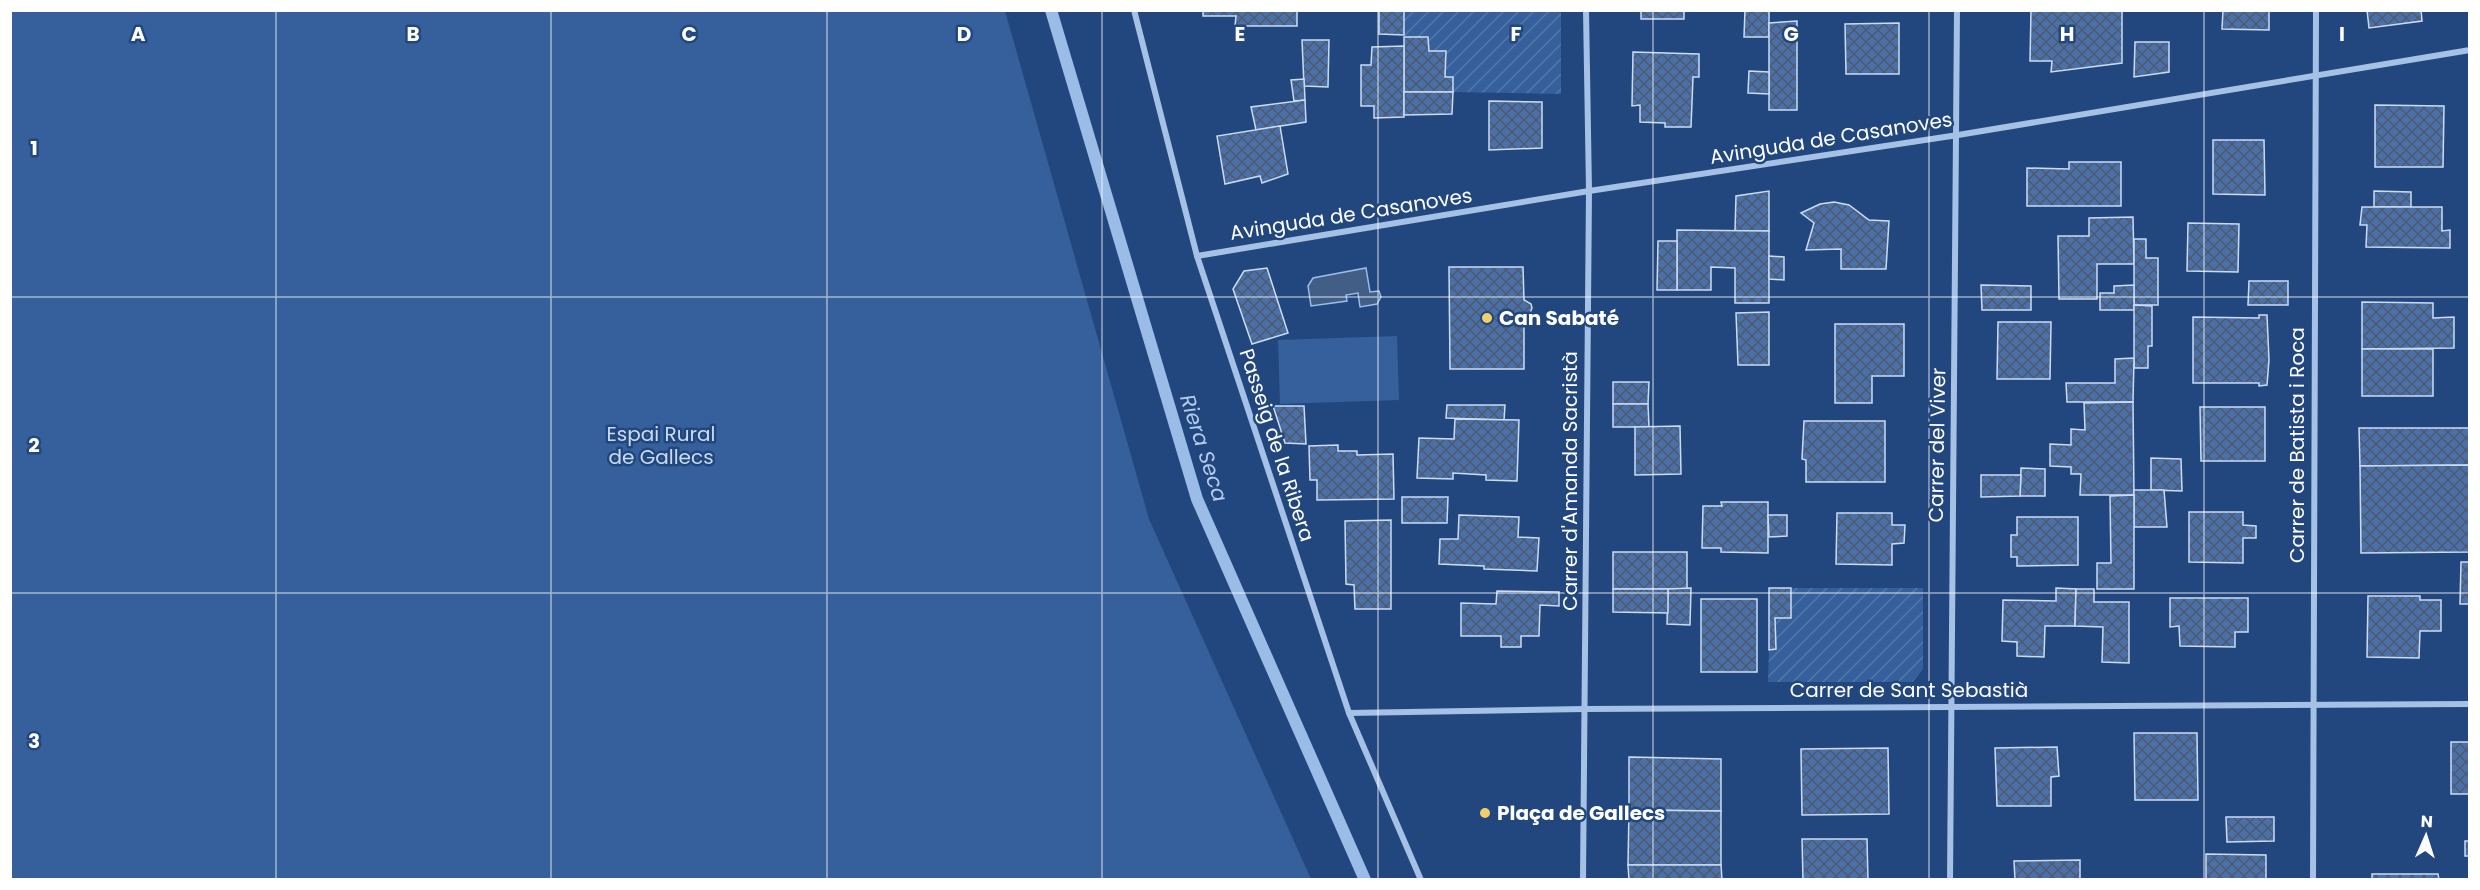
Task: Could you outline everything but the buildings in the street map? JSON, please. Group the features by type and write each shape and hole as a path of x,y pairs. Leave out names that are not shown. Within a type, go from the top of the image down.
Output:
{"street":[{"name":"Passeig de la Ribera","path":"1134,10 1197,256 1348,713 1421,879"},
{"name":"Carrer d'Amanda Sacristà","path":"1583,879 1589,191 1586,10"},
{"name":"Carrer del Viver","path":"1950,879 1950,707 1958,135 1957,10"},
{"name":"Carrer de Batista i Roca","path":"2313,879 2316,10"},
{"name":"Avinguda de Casanoves","path":"1197,256 1589,191 1958,135 2469,50"},
{"name":"Carrer de Sant Sebastià","path":"1348,713 1584,709 2469,704"}],"green space":[{"name":"Espai Rural de Gallecs","path":"10,11 1005,11 1149,519 1311,879 11,879"},
{"path":"1404,11 1561,11 1561,94 1453,92 1453,77 1445,77 1446,51 1429,51 1428,37 1404,37"},
{"path":"1397,336 1399,400 1280,404 1278,340"},
{"path":"1791,588 1923,588 1923,669 1913,682 1768,682 1769,650 1776,649 1775,618"}],"shaded area":[{"path":"1366,268 1370,292 1379,291 1381,297 1377,304 1360,307 1358,293 1346,295 1347,301 1311,306 1308,286 1313,278"}],"waterway":[{"name":"Riera Seca","path":"1051,10 1197,499 1365,880"}],"place":[{"name":"Can Sabaté","path":"1487,318"},
{"name":"Plaça de Gallecs","path":"1485,813"}]}
